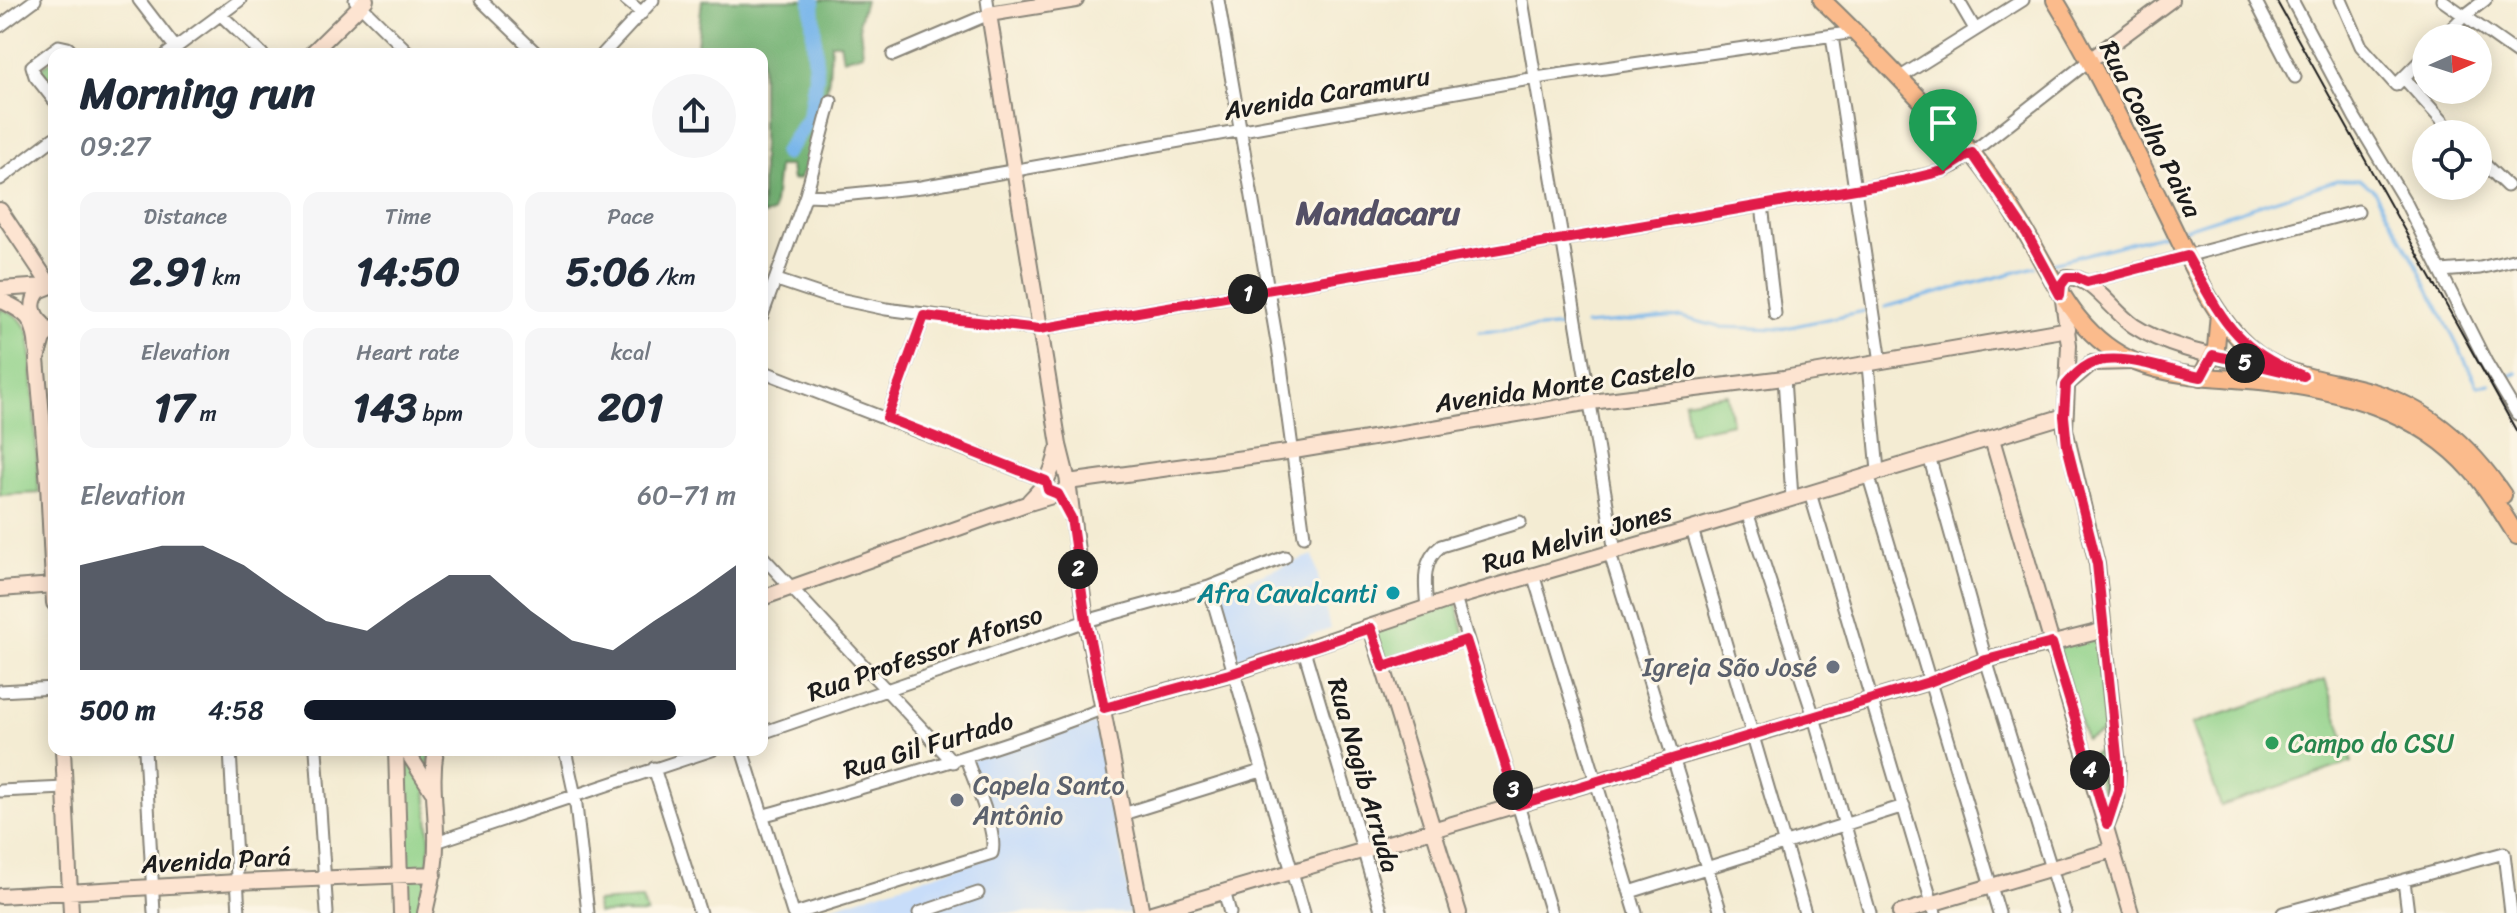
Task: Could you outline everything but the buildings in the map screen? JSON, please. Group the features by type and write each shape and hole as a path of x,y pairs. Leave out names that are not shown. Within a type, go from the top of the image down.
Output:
{"main road":[{"path":"1822,0 1972,153 2027,234 2060,295 2077,319 2095,336 2135,362 2174,373 2260,381 2313,390 2367,402 2395,413 2413,423 2473,472 2517,536"},
{"name":"Rua Coelho Paiva","path":"2055,0 2090,60 2187,256 2219,313 2248,348 2261,358 2303,376 2373,392 2408,406 2450,432 2489,475 2517,516"},
{"path":"2201,377 2218,338 2219,313"}],"street":[{"path":"0,25 35,0"},
{"path":"139,0 170,48"},
{"path":"174,48 240,0"},
{"path":"481,0 531,48"},
{"path":"626,0 642,13"},
{"path":"609,48 653,0"},
{"path":"893,55 988,7 1076,0"},
{"path":"1218,0 1294,451 1304,536"},
{"path":"1522,0 1591,402 1613,553 1721,913"},
{"path":"1958,0 1975,29"},
{"path":"1899,78 2023,0"},
{"path":"777,280 825,296 924,316 1039,329 1857,189 1943,171 1972,153 2171,0"},
{"path":"2255,0 2295,77"},
{"path":"2292,0 2355,118 2406,203 2486,362 2517,414"},
{"path":"2341,0 2361,46 2439,120"},
{"path":"2442,0 2517,53"},
{"path":"2456,24 2485,0"},
{"path":"317,48 361,2 404,48"},
{"path":"988,7 1059,445 1057,483 1071,518 1086,621 1142,913"},
{"path":"220,14 256,48"},
{"name":"Avenida Caramuru","path":"806,195 870,193 1014,171 1536,78 1855,32"},
{"path":"1832,36 1857,189 1875,363 1873,473 1929,682 1999,913"},
{"path":"48,53 32,66 35,76 48,92"},
{"path":"2400,82 2412,70"},
{"path":"768,302 806,195 831,101"},
{"path":"0,179 48,143"},
{"path":"2492,172 2507,186"},
{"path":"1762,205 1775,314"},
{"path":"0,210 48,282"},
{"path":"2087,282 2358,211"},
{"path":"2441,271 2480,268 2517,259"},
{"path":"2107,824 2116,801 2119,779 2093,539 2067,446 2064,416 2068,329 2060,295 2061,285 2067,277 2087,282 2111,308 2155,337 2213,355 2303,376"},
{"path":"0,289 48,285"},
{"path":"48,286 36,295 34,313 48,326"},
{"path":"0,300 30,318 36,337 48,484"},
{"path":"887,418 924,316"},
{"name":"Avenida Monte Castelo","path":"768,596 1026,504 1057,483 1294,451 1591,402 1784,378 2068,329"},
{"path":"37,359 43,338 48,334"},
{"path":"2066,385 2092,363 2110,360 2135,362"},
{"path":"768,373 1057,483"},
{"path":"1784,378 1792,498"},
{"name":"Rua Melvin Jones","path":"1104,708 1233,673 1455,598 2064,416"},
{"path":"1992,439 2131,913"},
{"path":"1929,456 1986,660 2065,913"},
{"path":"1810,493 1934,908"},
{"path":"1747,512 1814,717 1870,913"},
{"path":"1427,608 1425,574 1432,553 1441,546 1520,522"},
{"path":"1692,529 1805,913"},
{"name":"Rua Professor Afonso","path":"768,731 1086,621 1209,587 1285,557"},
{"path":"768,562 953,762"},
{"path":"1533,574 1636,913"},
{"path":"0,589 48,585"},
{"path":"1209,587 1304,913"},
{"path":"1455,598 1551,913"},
{"path":"1371,628 1459,913"},
{"path":"1152,913 1814,717 1929,682 1986,660 2105,630"},
{"path":"1384,667 1466,640"},
{"name":"Rua Nagib Arruda","path":"1304,650 1382,913"},
{"path":"0,691 48,688"},
{"name":"Rua Gil Furtado","path":"762,816 966,758 1104,708"},
{"path":"63,756 71,913"},
{"path":"145,756 154,913"},
{"path":"230,756 239,913"},
{"path":"316,756 327,913"},
{"path":"396,756 401,913"},
{"path":"410,756 432,792"},
{"path":"425,913 434,874 436,842 432,792 435,756"},
{"path":"566,756 575,796 588,913"},
{"path":"436,842 693,756"},
{"path":"744,756 796,913 988,856 994,849 986,814 966,758"},
{"path":"654,768 700,913"},
{"path":"1123,814 1261,771"},
{"path":"0,791 65,788"},
{"path":"1630,892 1904,806"},
{"path":"1900,913 1934,908 1991,886 2113,850"},
{"path":"2283,913 2306,911 2504,853 2511,913"},
{"name":"Avenida Pará","path":"0,896 434,874"},
{"path":"2404,881 2408,913"},
{"path":"1224,891 1230,913"},
{"path":"919,913 978,893"}],"shaded area":[{"path":"1313,555 1330,629 1236,660 1219,590"},
{"path":"1097,723 1132,913 812,913 997,855 971,760"}],"green space":[{"path":"702,0 865,0 859,21 863,53 843,59 840,43 831,43 829,77 818,142 799,179 792,180 790,166 778,166 773,213 768,214 768,48 697,48"},
{"path":"48,63 48,82 38,70"},
{"path":"0,309 19,318 30,336 39,493 0,495"},
{"path":"1727,394 1732,423 1689,432 1684,401"},
{"path":"1455,598 1466,640 1384,667 1374,627"},
{"path":"2103,636 2111,729 2085,739 2057,646"},
{"name":"Campo do CSU","path":"2325,680 2352,762 2221,806 2192,724"},
{"path":"2109,748 2112,784 2107,811 2091,754"},
{"path":"401,756 429,756 426,789 430,842 427,881 419,913 406,913"},
{"path":"642,899 647,913 597,913 596,902"}],"waterway":[{"path":"785,153 810,117 816,76 812,0"},
{"path":"2180,230 2337,180 2360,180 2373,189 2414,260 2478,386 2490,384"},
{"path":"2052,263 2168,233"},
{"path":"1885,307 2035,267"},
{"path":"1585,325 1681,317 1719,327 1781,329 1864,311"},
{"path":"1479,332 1570,326"},
{"path":"2504,378 2517,373"}],"tram line":[{"path":"2276,0 2517,432"}],"place":[{"name":"Afra Cavalcanti","path":"1393,593"},
{"name":"Igreja São José","path":"1833,667"},
{"name":"Campo do CSU","path":"2272,743"},
{"name":"Capela Santo Antônio","path":"957,800"}],"district":[{"name":"Mandacaru","path":"1378,212"}],"route":[{"path":"1972,153 2027,234 2060,295 2061,285 2067,277 2087,282 2187,256 2219,313 2248,348 2261,358 2303,376 2213,355 2201,377 2135,362 2110,360 2088,365 2066,385 2064,416 2067,446 2093,539 2102,592 2119,779 2116,801 2107,824 2052,643 1986,660 1929,682 1518,805 1466,640 1384,667 1371,628 1233,673 1104,708 1086,621 1071,518 1058,494 1048,490 1046,481 887,418 924,316 1039,329 1857,189 1943,171 1972,153"}]}
